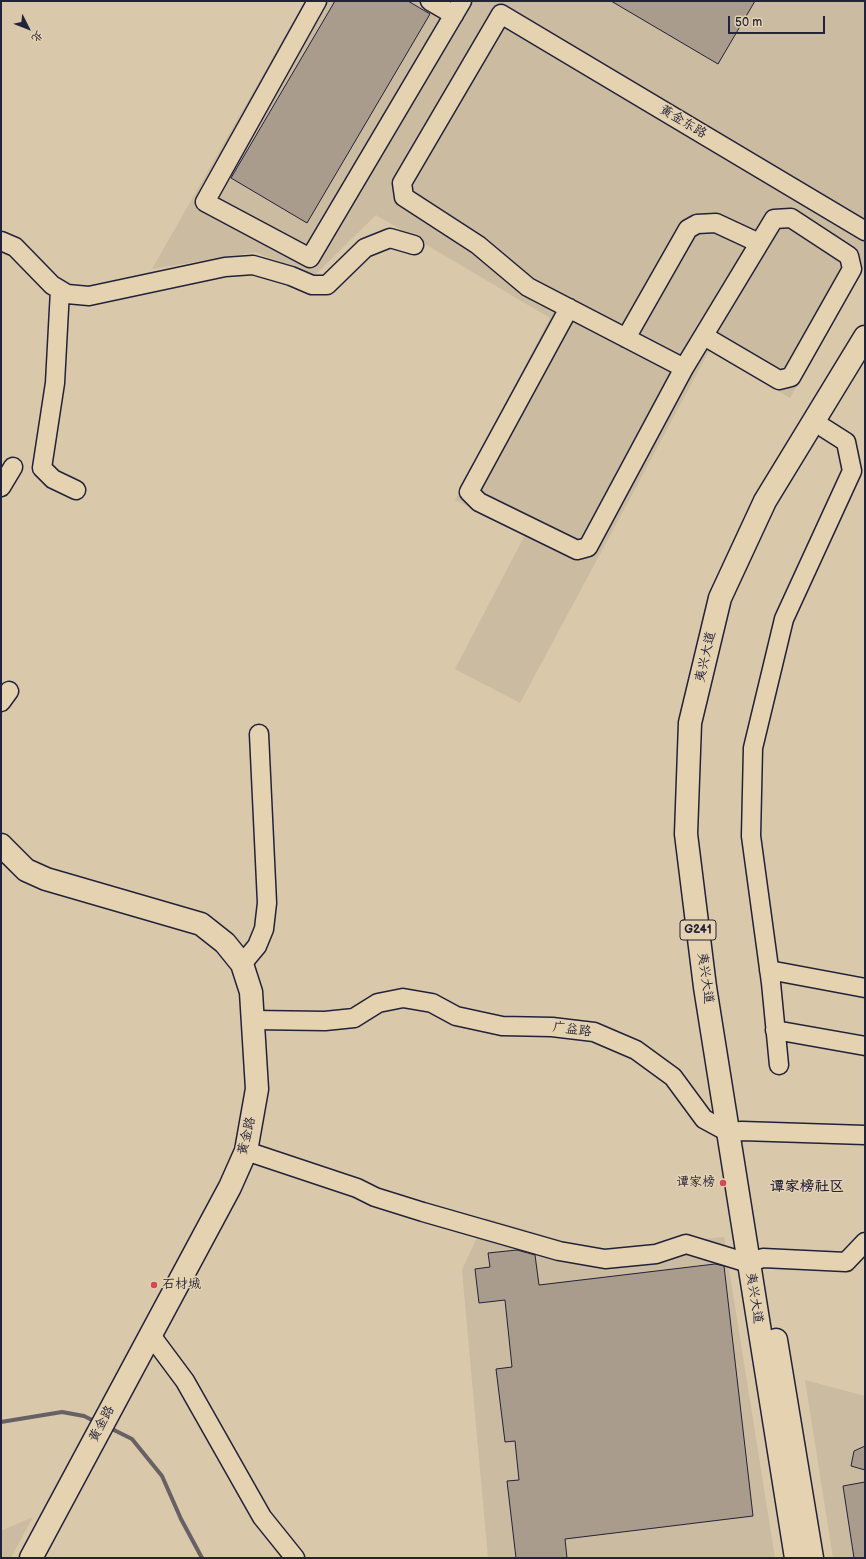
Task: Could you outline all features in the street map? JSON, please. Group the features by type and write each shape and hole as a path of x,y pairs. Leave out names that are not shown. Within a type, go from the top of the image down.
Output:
{"main road":[{"name":"夷兴大道","path":"735,1132 706,987 686,834 690,723 720,598 765,501 865,337"},
{"name":"夷兴大道","path":"796,1558 755,1261 735,1132 698,833 702,724 732,602 776,507 865,360"},
{"name":"黄金路","path":"1,845 26,870 46,879 201,924 225,943 242,964 251,992 257,1089 246,1151 230,1187 137,1357 31,1558"},
{"name":"夷兴大道","path":"755,1261 812,1558"}],"street":[{"path":"317,1 205,202 310,258 458,8 430,1"},
{"name":"黄金东路","path":"570,308 528,287 478,245 404,197 402,183 502,14 865,230"},
{"path":"684,368 570,308 469,492 479,502 577,550 588,547 684,368 774,219 791,218 849,256 852,269 791,377 779,380 704,336"},
{"path":"626,338 688,229 697,224 716,223 760,243"},
{"path":"1,241 15,247 52,285 67,294 89,296 225,267 253,265 291,276 312,285 327,285 365,248 390,238 414,245"},
{"path":"60,290 55,383 42,468 53,479 76,490"},
{"path":"779,1065 769,970 751,836 753,748 784,619 852,471 846,442 824,428"},
{"path":"1,487 13,467"},
{"path":"242,964 257,946 264,929 267,903 259,734"},
{"path":"769,970 865,988"},
{"name":"广益路","path":"253,1020 325,1021 354,1018 378,1003 404,998 432,1003 456,1016 502,1026 552,1027 594,1032 636,1050 674,1077 704,1119 735,1132 865,1134"},
{"path":"775,1030 865,1046"},
{"path":"246,1151 357,1188 375,1197 559,1251 605,1259 656,1254 686,1244 755,1261 846,1262 865,1242"},
{"path":"150,1334 185,1381 262,1517 295,1558"}],"shaded area":[{"path":"305,1 865,1 865,266 790,398 709,351 520,703 455,669 525,535 455,500 550,318 376,215 314,276 255,252 152,269"},
{"path":"486,1218 594,1250 724,1237 775,1558 488,1558 462,1270"},
{"path":"805,1380 865,1396 865,1558 833,1558"},
{"path":"33,1517 11,1558 1,1558 1,1531"}],"building":[{"path":"335,1 408,1 430,14 307,223 231,178"},
{"path":"611,1 755,1 718,64"},
{"path":"517,1250 535,1255 539,1285 715,1264 724,1266 753,1516 565,1539 567,1558 516,1558 507,1481 519,1480 515,1441 505,1442 496,1369 512,1367 505,1300 479,1303 475,1269 490,1267 488,1253"},
{"path":"865,1446 865,1470 851,1466 854,1451"},
{"path":"865,1482 865,1558 854,1558 843,1486"}],"waterway":[{"path":"1,1422 62,1412 84,1416 96,1422"},
{"path":"108,1427 132,1439 162,1476 181,1519 202,1558"}],"place":[{"name":"谭家榜","path":"723,1183"},
{"name":"石材城","path":"154,1285"}],"district":[{"name":"谭家榜社区","path":"807,1187"}]}
